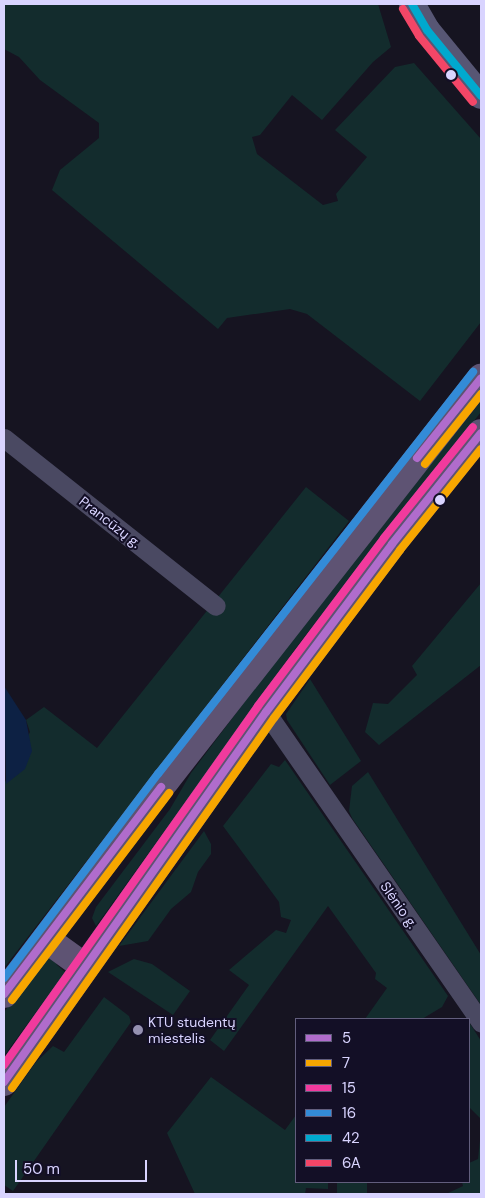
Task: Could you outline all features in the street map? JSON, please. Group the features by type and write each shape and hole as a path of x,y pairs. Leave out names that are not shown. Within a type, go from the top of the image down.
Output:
{"main road":[{"path":"4,994 178,765 481,378"},
{"path":"4,1082 266,712 392,544 481,433"},
{"path":"46,939 85,967"}],"street":[{"path":"412,4 427,30 481,96"},
{"name":"Prancūzų g.","path":"4,438 216,606"},
{"name":"Slėnio g.","path":"266,712 481,1023"}],"green space":[{"path":"4,4 378,4 391,47 373,62 322,120 292,95 260,135 252,137 257,154 323,205 338,201 336,194 367,157 335,130 395,67 414,63 481,139 481,322 420,401 307,314 290,309 227,318 218,329 52,190 60,170 99,138 99,123 40,80 19,57 4,49"},
{"path":"481,401 481,412 301,641 96,926 92,918 96,907 170,809 191,773 283,651"},
{"path":"306,487 349,521 4,968 4,784 30,732 26,720 44,707 97,748"},
{"path":"481,583 481,665 379,745 365,732 373,703 388,704 417,675 412,666"},
{"path":"310,679 361,761 330,785 287,720 286,714"},
{"path":"285,760 448,996 442,1007 424,1018 366,1018 387,988 375,979 376,973 328,906 224,1051 210,1040 249,985 229,970 276,930 286,933 291,920 281,917 279,902 223,826 271,764 279,767"},
{"path":"368,772 481,955 481,1005 352,818 349,811 352,786"},
{"path":"204,831 211,844 211,854 198,872 191,892 171,909 148,941 119,946"},
{"path":"51,952 57,965 65,972 4,1056 4,1012"},
{"path":"134,959 152,964 190,991 173,1015 108,972"},
{"path":"104,997 129,1016 131,1022 13,1191 4,1185 4,1107 36,1062 53,1046 64,1052"},
{"path":"470,1024 481,1041 481,1119 470,1108"},
{"path":"211,1077 285,1130 295,1116 295,1183 328,1183 328,1189 306,1188 305,1194 195,1194 167,1133"},
{"path":"481,1131 481,1194 446,1194 463,1186 462,1183 470,1183 470,1163 478,1159"},
{"path":"337,1183 367,1183 367,1194 337,1194"}],"water":[{"path":"4,686 26,720 32,751 25,769 6,784"}],"transit line":[{"name":"42","path":"412,4 427,30 481,96"},
{"name":"6A","path":"403,9 419,36 473,102"},
{"name":"16","path":"4,978 158,774 473,372"},
{"name":"5","path":"417,458 481,378"},
{"name":"7","path":"425,464 481,394"},
{"name":"15","path":"4,1065 258,706 384,538 473,427"},
{"name":"5","path":"4,1082 266,712 392,544 481,433"},
{"name":"7","path":"12,1088 274,718 400,550 481,449"},
{"name":"5","path":"4,994 161,787"},
{"name":"7","path":"12,1000 169,793"}],"place":[{"name":"KTU studentų miestelis","path":"138,1030"}]}
